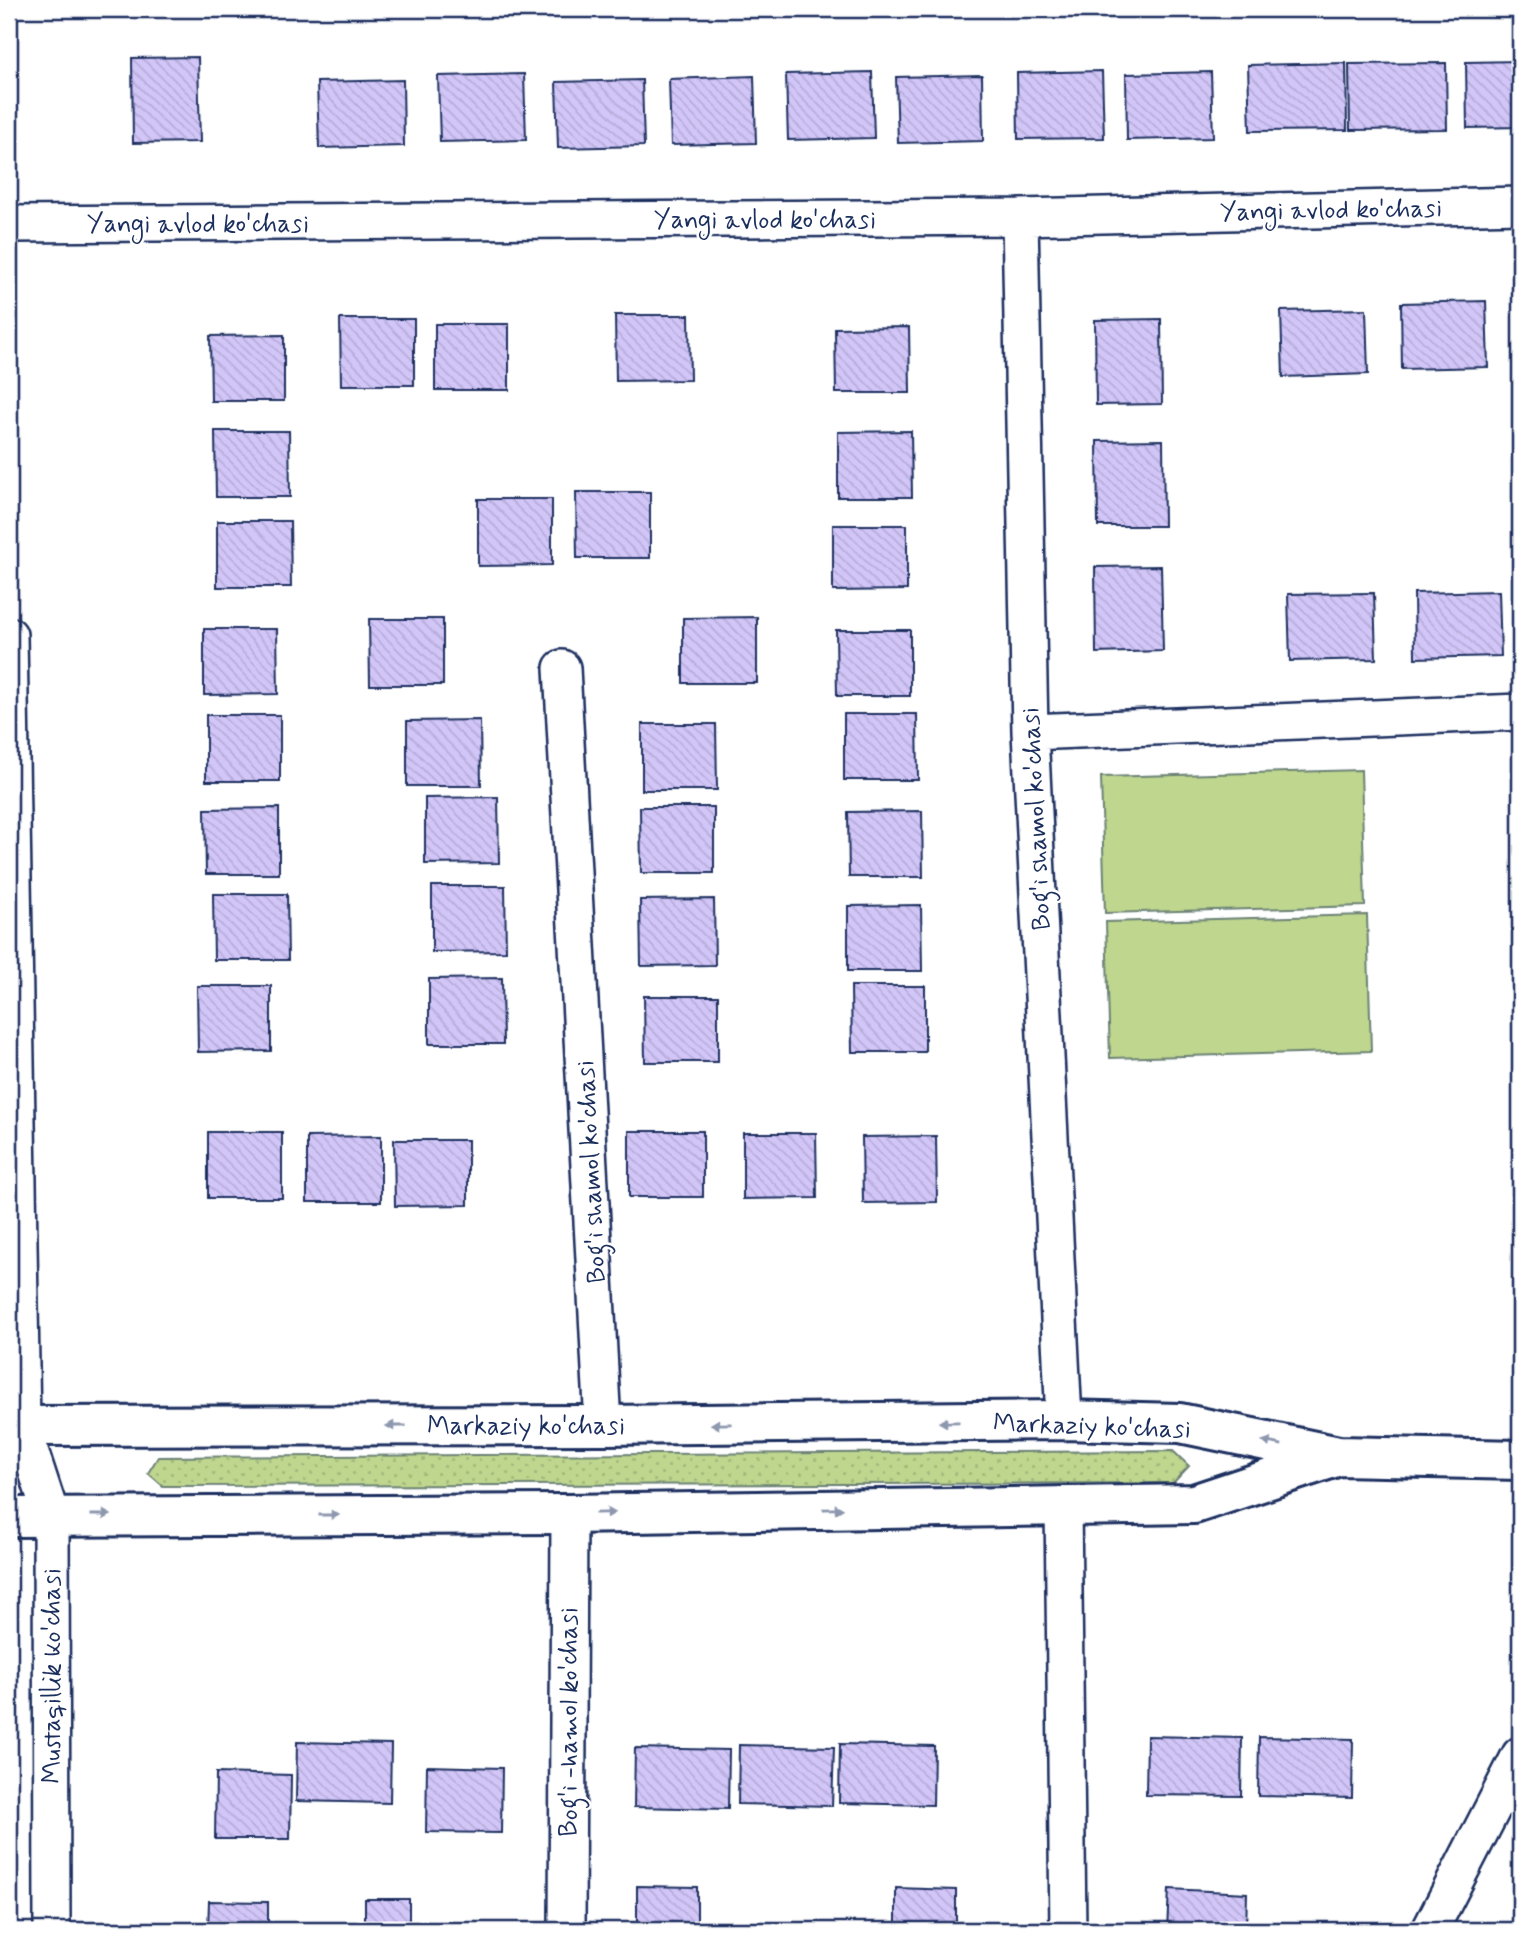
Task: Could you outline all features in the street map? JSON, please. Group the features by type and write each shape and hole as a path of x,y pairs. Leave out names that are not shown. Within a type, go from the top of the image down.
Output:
{"street":[{"name":"Yangi avlod ko'chasi","path":"9,224 1020,217 1520,205"},
{"name":"Bog'i shamol ko'chasi","path":"1020,217 1030,732 1064,1420"},
{"name":"Mustaqillik ko'chasi","path":"9,635 15,1426 51,1516 52,1930"},
{"name":"Bog'i shamol ko'chasi","path":"562,668 603,1425"},
{"path":"1030,732 1520,712"},
{"name":"Markaziy ko'chasi","path":"15,1426 603,1425 1064,1420 1180,1423 1339,1456"},
{"path":"9,1517 569,1514 1194,1504 1339,1456 1520,1460"},
{"path":"1063,1505 1068,1930"},
{"name":"Bog'i -hamol ko'chasi","path":"567,1930 569,1514"},
{"path":"1430,1930 1520,1755"}],"green space":[{"path":"1361,770 1365,906 1105,913 1101,777"},
{"path":"1367,915 1371,1051 1110,1058 1106,922"},
{"path":"1173,1451 1189,1466 1173,1483 163,1486 148,1473 158,1457"}],"building":[{"path":"118,9 185,9 185,14 118,15"},
{"path":"198,57 200,142 133,143 132,58"},
{"path":"1520,61 1520,127 1467,128 1466,62"},
{"path":"1346,63 1347,130 1250,131 1248,65"},
{"path":"1446,63 1447,129 1350,130 1349,64"},
{"path":"1102,71 1104,138 1018,139 1017,73"},
{"path":"872,72 874,138 788,140 786,74"},
{"path":"1211,72 1213,138 1127,140 1126,74"},
{"path":"524,74 526,140 440,142 438,76"},
{"path":"982,75 983,141 898,143 896,77"},
{"path":"754,76 756,143 671,145 669,79"},
{"path":"403,80 404,146 319,148 317,82"},
{"path":"642,80 644,146 558,148 556,82"},
{"path":"1486,301 1488,367 1402,369 1401,303"},
{"path":"1517,304 1520,304 1520,371 1519,371"},
{"path":"1366,309 1368,374 1283,377 1281,311"},
{"path":"615,315 689,315 690,380 616,381"},
{"path":"340,319 414,319 414,385 341,385"},
{"path":"1161,319 1162,404 1096,405 1095,320"},
{"path":"435,324 509,324 509,390 435,390"},
{"path":"909,327 910,393 836,393 835,328"},
{"path":"284,335 284,401 211,401 210,336"},
{"path":"215,431 289,431 290,497 216,497"},
{"path":"911,431 912,497 838,497 838,432"},
{"path":"1163,440 1164,526 1098,526 1097,441"},
{"path":"576,492 650,492 650,558 577,558"},
{"path":"478,499 552,499 552,565 478,566"},
{"path":"217,521 290,521 291,587 217,587"},
{"path":"833,525 907,525 907,590 833,591"},
{"path":"1161,566 1163,651 1096,653 1095,567"},
{"path":"1499,591 1501,656 1415,658 1414,593"},
{"path":"1374,593 1376,659 1290,661 1288,594"},
{"path":"757,617 757,683 683,683 683,618"},
{"path":"369,619 443,619 443,685 370,685"},
{"path":"204,629 277,629 278,694 204,695"},
{"path":"836,630 910,630 910,696 837,696"},
{"path":"844,714 917,714 918,780 844,780"},
{"path":"206,715 280,715 280,781 206,781"},
{"path":"480,720 481,786 407,786 407,721"},
{"path":"642,724 716,724 717,790 642,790"},
{"path":"498,797 499,863 425,864 425,798"},
{"path":"640,807 714,807 714,873 641,873"},
{"path":"279,808 279,874 206,874 205,809"},
{"path":"922,811 923,877 849,877 848,812"},
{"path":"432,886 505,886 506,951 432,952"},
{"path":"213,894 287,894 288,960 214,960"},
{"path":"714,899 715,965 641,966 640,900"},
{"path":"921,905 922,971 848,971 848,906"},
{"path":"1517,958 1520,958 1520,1017 1518,1017"},
{"path":"502,978 503,1044 429,1044 429,979"},
{"path":"197,986 271,986 271,1051 198,1052"},
{"path":"851,986 925,986 925,1052 852,1052"},
{"path":"644,996 718,996 718,1062 645,1062"},
{"path":"629,1131 703,1131 703,1197 629,1197"},
{"path":"208,1132 282,1132 282,1198 208,1198"},
{"path":"743,1133 816,1133 817,1198 743,1199"},
{"path":"381,1136 381,1202 307,1202 307,1137"},
{"path":"936,1136 937,1202 863,1203 862,1137"},
{"path":"394,1140 468,1140 468,1205 395,1206"},
{"path":"1147,1736 1242,1738 1241,1796 1146,1795"},
{"path":"1259,1737 1353,1739 1352,1798 1258,1796"},
{"path":"297,1742 391,1744 390,1803 296,1801"},
{"path":"840,1744 934,1746 933,1805 839,1803"},
{"path":"739,1745 834,1747 832,1806 738,1804"},
{"path":"635,1748 729,1750 728,1809 634,1807"},
{"path":"427,1766 502,1768 501,1833 426,1832"},
{"path":"216,1773 291,1775 290,1839 215,1839"},
{"path":"637,1886 697,1887 697,1930 637,1930"},
{"path":"896,1888 956,1890 956,1930 896,1930"},
{"path":"1169,1889 1247,1893 1246,1930 1167,1930"},
{"path":"365,1899 409,1899 409,1930 365,1930"},
{"path":"209,1901 268,1902 268,1930 208,1930"}]}
